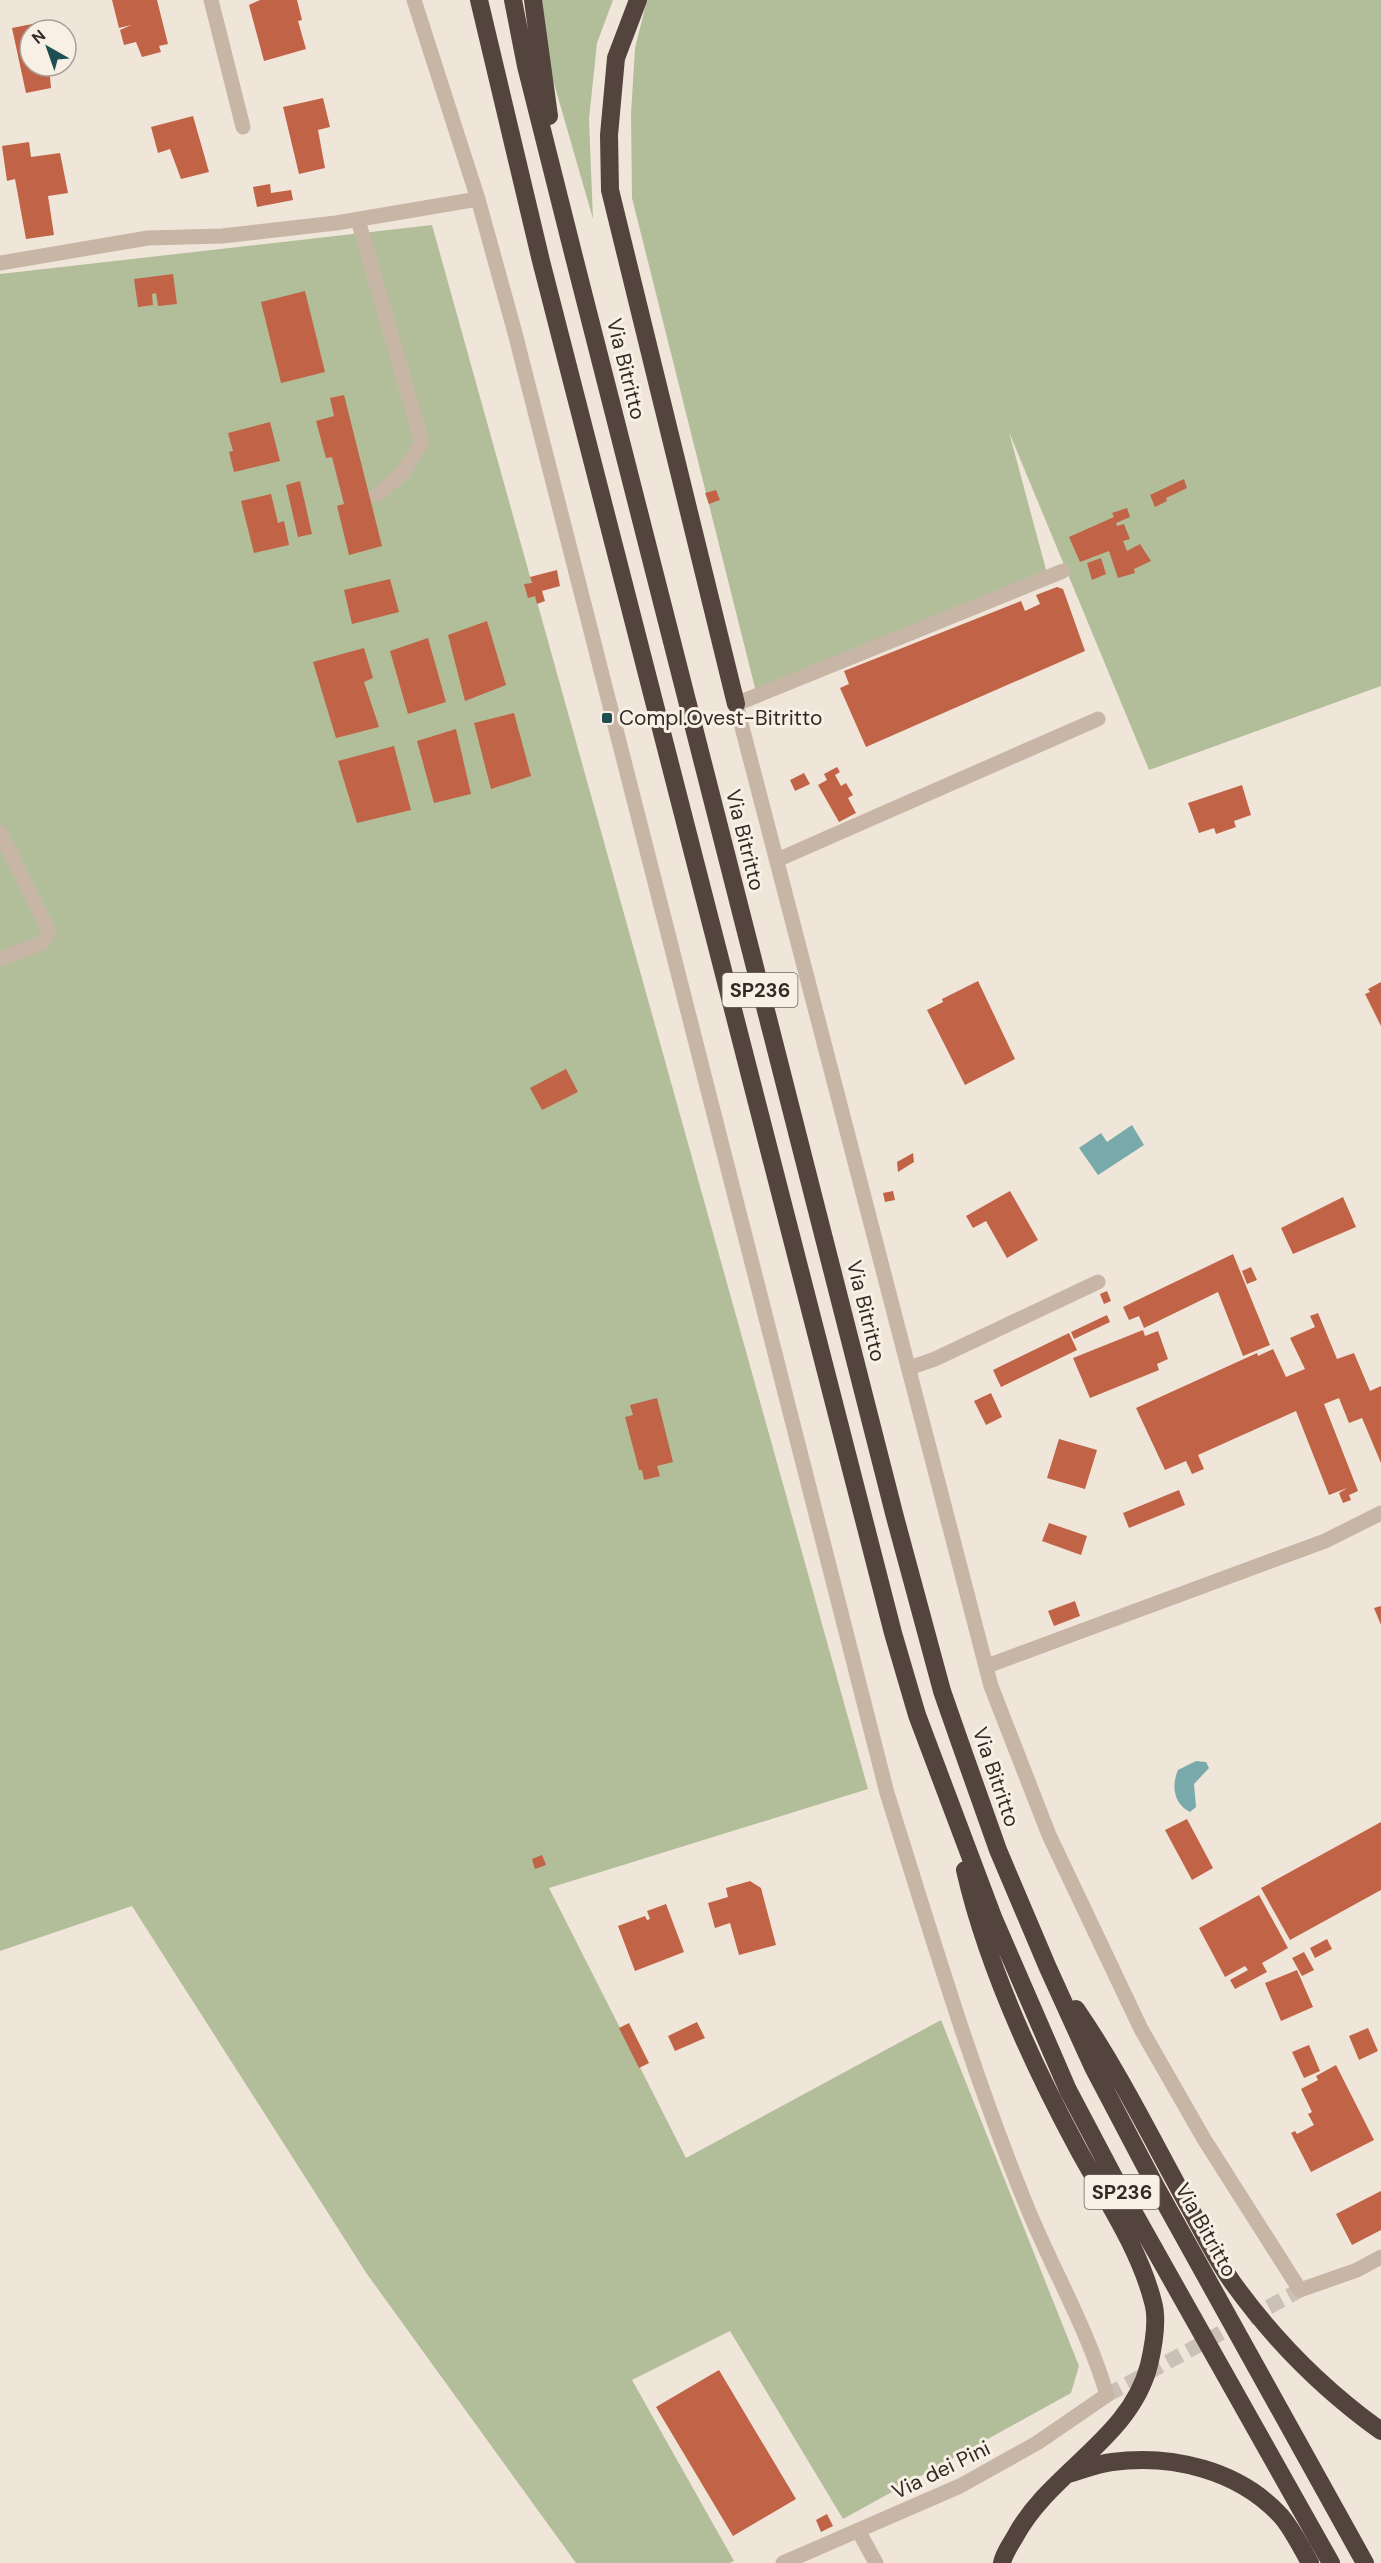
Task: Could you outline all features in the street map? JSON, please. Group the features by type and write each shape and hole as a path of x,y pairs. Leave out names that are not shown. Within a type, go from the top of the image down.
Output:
{"highway":[{"name":"SP236","path":"479,0 542,261 893,1633 918,1715 993,1917 1068,2090 1116,2181 1331,2563"},
{"name":"Via Bitritto","path":"513,0 526,66 942,1692 998,1850 1093,2067 1149,2175 1365,2563"},
{"path":"532,0 541,47 556,181"},
{"path":"638,0 616,58 609,135 610,190 736,704"},
{"path":"949,1803 977,1922 1000,1981 1076,2145 1134,2251 1155,2305 1149,2365 1140,2390 1125,2415 1029,2512 1002,2563"},
{"path":"1048,1968 1105,2051 1232,2282 1266,2325 1314,2377 1348,2408 1381,2431"},
{"path":"1066,2474 1111,2462 1155,2459 1196,2466 1227,2477 1254,2493 1281,2516 1310,2563"}],"street":[{"path":"210,0 243,127"},
{"path":"0,263 148,238 222,236 358,219 478,200 414,0"},
{"name":"Via dei Pini","path":"478,200 521,357 887,1793 964,2036 1025,2203 1096,2357 1107,2395 1037,2443 960,2487 783,2563"},
{"path":"358,219 422,442 402,474 377,495"},
{"path":"1063,571 736,704 991,1686 1049,1835 1141,2029 1204,2139 1300,2290 1357,2270 1381,2257"},
{"path":"777,860 1098,718"},
{"path":"0,832 49,931 42,943 0,959"},
{"path":"909,1368 935,1359 1098,1282"},
{"path":"987,1666 1325,1541 1381,1514"},
{"path":"859,2532 876,2563"}],"green space":[{"path":"537,0 613,0 597,43 589,119 593,219 553,80"},
{"path":"647,0 1381,0 1381,686 1149,770 1009,432 1048,577 757,696 632,198 631,114 635,48"},
{"path":"432,225 868,1789 549,1888 686,2158 941,2020 1079,2366 1071,2393 843,2519 730,2331 632,2380 734,2561 729,2563 576,2563 367,2274 132,1906 0,1951 0,274"}],"water":[{"path":"1132,1125 1144,1145 1098,1175 1079,1148 1101,1133 1107,1142"},
{"path":"1196,1761 1206,1762 1209,1768 1194,1784 1196,1807 1190,1812 1177,1799 1175,1782 1178,1770"}],"building":[{"path":"112,0 157,0 168,44 159,46 161,52 142,57 136,42 124,45 120,30 131,25 119,28"},
{"path":"260,0 297,0 302,20 298,21 306,49 264,61 249,5"},
{"path":"18,27 18,56 12,28"},
{"path":"23,78 50,78 51,88 26,93"},
{"path":"323,98 330,127 318,130 325,168 299,174 283,107"},
{"path":"193,116 209,172 181,179 170,149 158,153 151,127"},
{"path":"29,142 31,157 60,153 68,193 48,196 54,235 26,239 15,179 7,181 2,146"},
{"path":"270,184 271,193 291,190 293,200 257,207 253,187"},
{"path":"173,274 177,304 158,306 156,293 152,294 153,305 138,307 134,279"},
{"path":"305,291 325,372 281,383 261,302"},
{"path":"344,395 382,546 349,555 337,506 344,504 332,457 326,458 316,421 334,416 330,398"},
{"path":"270,422 280,461 234,472 229,452 233,451 228,433"},
{"path":"1184,479 1187,488 1166,498 1167,501 1155,507 1150,495"},
{"path":"300,481 312,534 298,537 286,485"},
{"path":"716,490 720,500 709,504 705,493"},
{"path":"271,494 278,523 284,521 289,545 254,553 241,501"},
{"path":"1127,508 1130,517 1116,523 1117,526 1124,524 1130,539 1123,541 1127,551 1140,544 1151,561 1134,569 1135,573 1118,578 1109,551 1080,562 1069,537 1114,517 1112,513"},
{"path":"1101,558 1106,574 1092,580 1087,563"},
{"path":"557,570 560,586 542,591 545,601 537,604 535,596 528,598 524,584 532,583 530,577"},
{"path":"390,579 399,612 352,624 344,590"},
{"path":"1057,587 1063,589 1085,651 866,747 840,688 849,684 844,671 1021,601 1025,611 1040,604 1036,595"},
{"path":"487,621 506,685 465,701 448,635"},
{"path":"428,638 446,702 408,714 390,651"},
{"path":"364,648 373,678 364,682 379,727 336,738 313,662"},
{"path":"514,713 531,776 491,789 474,723"},
{"path":"456,729 471,794 434,803 417,741"},
{"path":"394,746 411,810 357,823 338,761"},
{"path":"837,767 840,772 835,775 841,786 846,783 853,795 848,798 856,813 839,822 818,785 827,780 824,774"},
{"path":"804,773 810,784 795,791 790,780"},
{"path":"1242,785 1251,815 1234,821 1236,827 1216,834 1214,828 1199,833 1188,803"},
{"path":"978,981 1015,1059 965,1085 927,1010 943,1002 942,999"},
{"path":"1381,982 1381,1026 1365,994 1370,992 1368,989"},
{"path":"566,1069 578,1092 542,1110 530,1088"},
{"path":"913,1153 914,1162 898,1172 897,1162"},
{"path":"893,1191 895,1200 885,1202 883,1193"},
{"path":"1010,1191 1038,1240 1007,1258 986,1221 973,1228 966,1216"},
{"path":"1343,1197 1356,1227 1293,1254 1281,1228"},
{"path":"1233,1254 1270,1345 1243,1356 1218,1292 1144,1328 1139,1316 1129,1320 1123,1307"},
{"path":"1251,1267 1257,1280 1247,1284 1242,1271"},
{"path":"1107,1291 1111,1301 1104,1304 1100,1294"},
{"path":"1318,1313 1337,1359 1354,1353 1370,1391 1381,1386 1381,1463 1362,1418 1349,1423 1339,1398 1324,1404 1358,1491 1349,1495 1351,1500 1343,1503 1339,1493 1347,1488 1329,1495 1296,1411 1198,1455 1204,1469 1192,1474 1186,1461 1165,1470 1136,1408 1257,1353 1258,1356 1273,1349 1286,1377 1305,1369 1290,1338 1315,1327 1310,1316"},
{"path":"1107,1315 1110,1322 1074,1339 1071,1332"},
{"path":"1143,1330 1145,1336 1158,1331 1168,1359 1157,1364 1159,1370 1090,1398 1073,1358"},
{"path":"1069,1333 1077,1350 1001,1387 993,1370"},
{"path":"991,1393 1002,1417 986,1425 974,1401"},
{"path":"657,1398 673,1462 657,1466 660,1476 644,1480 642,1470 639,1470 625,1417 633,1415 630,1405"},
{"path":"1059,1439 1097,1450 1085,1489 1047,1478"},
{"path":"1179,1490 1185,1505 1129,1528 1123,1513"},
{"path":"1049,1523 1087,1536 1081,1555 1042,1541"},
{"path":"1075,1601 1080,1616 1054,1626 1048,1611"},
{"path":"1381,1606 1381,1625 1374,1608"},
{"path":"1187,1819 1213,1868 1192,1880 1165,1830"},
{"path":"1381,1822 1381,1890 1290,1940 1261,1888"},
{"path":"542,1855 546,1865 535,1869 532,1859"},
{"path":"750,1881 761,1888 776,1945 739,1955 730,1923 715,1928 708,1903 728,1897 726,1888"},
{"path":"1259,1895 1288,1948 1262,1963 1267,1972 1235,1989 1230,1980 1248,1970 1245,1966 1225,1977 1199,1928"},
{"path":"666,1904 684,1952 635,1971 618,1926 645,1916 647,1920 650,1919 647,1911"},
{"path":"1327,1939 1332,1949 1315,1958 1310,1948"},
{"path":"1304,1952 1314,1970 1302,1976 1292,1958"},
{"path":"1297,1970 1313,2007 1281,2021 1265,1983"},
{"path":"697,2022 705,2038 675,2051 668,2036"},
{"path":"629,2023 649,2063 639,2068 619,2028"},
{"path":"1368,2028 1378,2051 1359,2060 1349,2036"},
{"path":"1309,2045 1320,2071 1304,2078 1292,2052"},
{"path":"1336,2065 1374,2140 1311,2172 1291,2133 1295,2131 1297,2134 1314,2125 1308,2114 1312,2112 1301,2089 1318,2080 1316,2076"},
{"path":"1381,2191 1381,2230 1352,2245 1336,2214"},
{"path":"719,2370 796,2499 733,2536 656,2407"},
{"path":"827,2514 833,2526 821,2532 816,2520"}],"tunnel":[{"path":"1107,2395 1300,2290"}],"place":[{"name":"Compl.Ovest-Bitritto","path":"607,718"}]}
